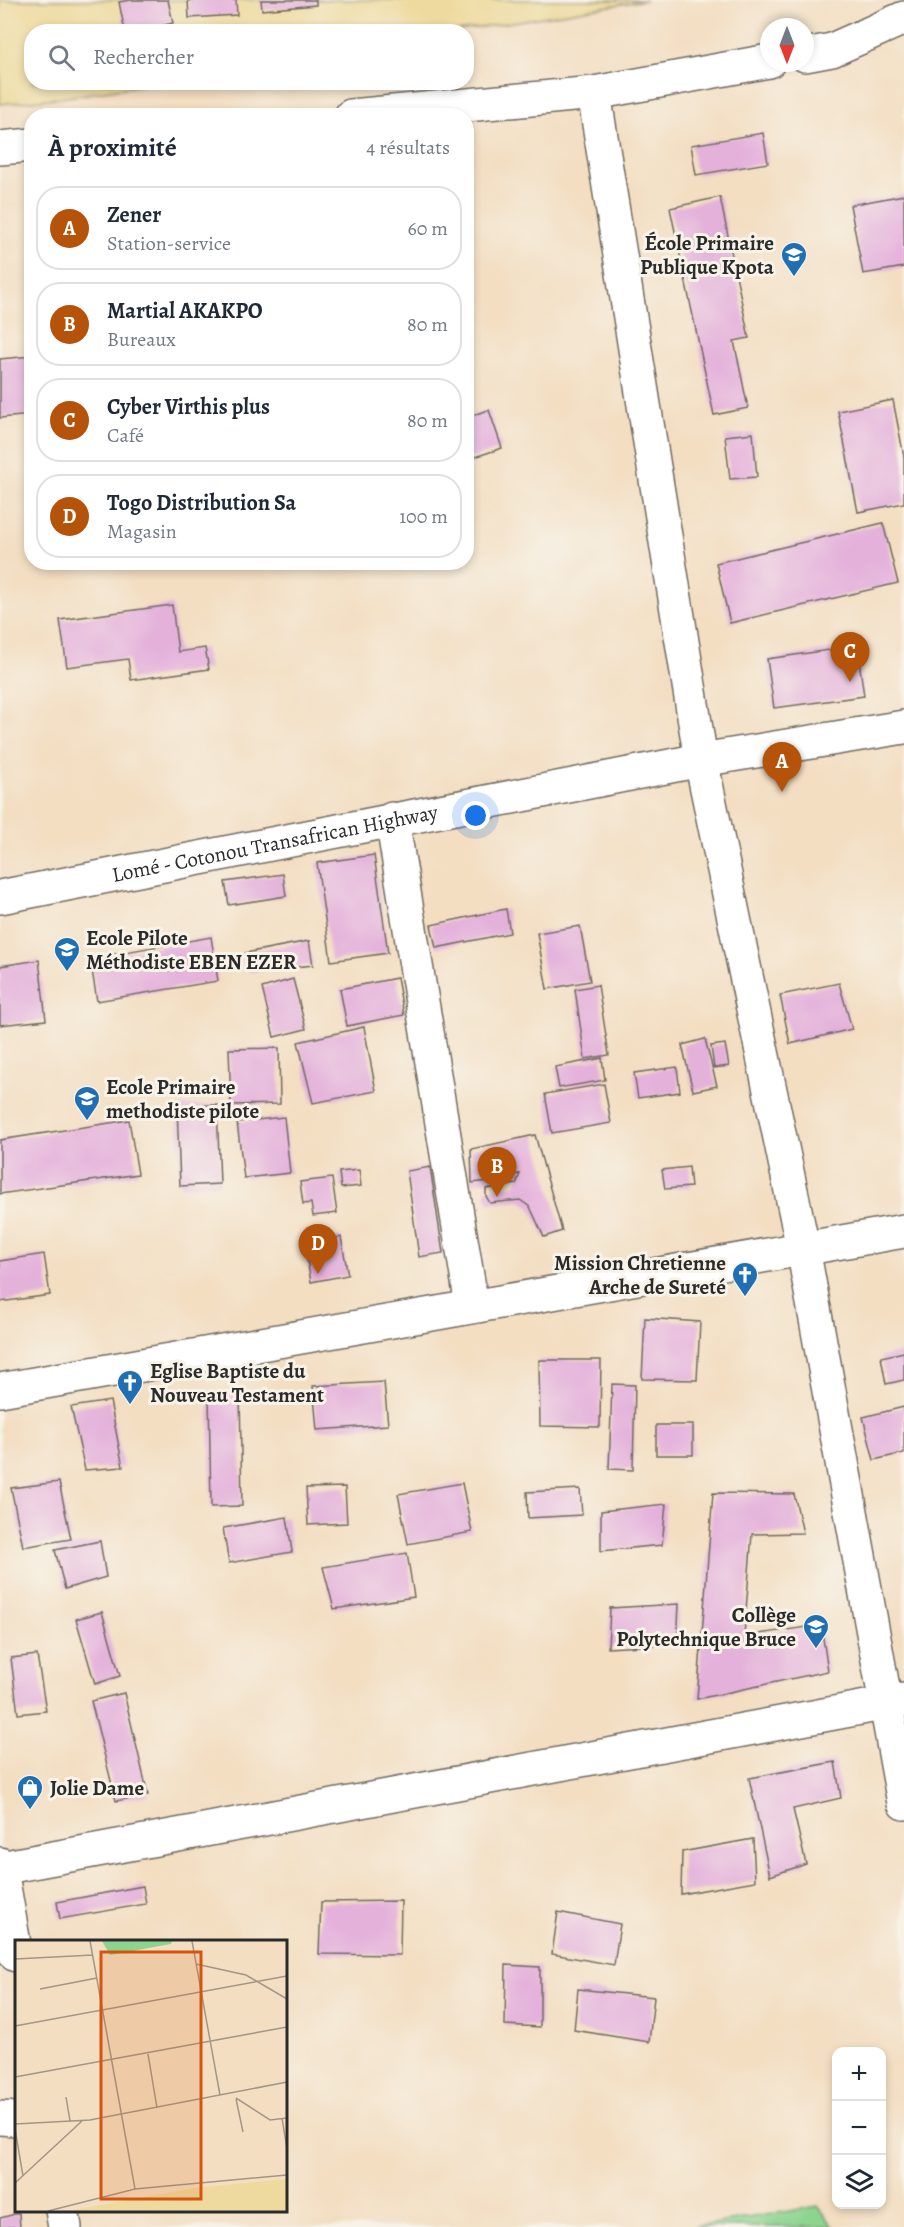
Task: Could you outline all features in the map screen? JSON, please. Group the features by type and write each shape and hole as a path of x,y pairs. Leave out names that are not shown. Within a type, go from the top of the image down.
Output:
{"main road":[{"path":"814,53 832,50 904,18"},
{"path":"436,108 594,93 760,63"},
{"path":"594,93 701,760 895,1702 904,1803"},
{"path":"0,148 24,146"},
{"name":"Lomé - Cotonou Transafrican Highway","path":"0,897 701,760 904,727"},
{"path":"392,819 472,1306"},
{"path":"0,1390 904,1231"},
{"path":"0,1868 895,1702"},
{"path":"0,1863 15,1950"},
{"path":"0,2118 15,2119"},
{"path":"62,2212 64,2227"}],"green space":[{"path":"818,2206 834,2227 695,2227"}],"sand":[{"path":"0,0 646,0 474,28 474,24 24,24 24,90 111,90 0,104"}],"building":[{"path":"168,0 173,23 123,24 119,2"},
{"path":"188,0 236,0 237,15 189,18"},
{"path":"261,0 316,0 316,5 262,10"},
{"path":"763,133 768,163 696,175 691,145"},
{"path":"904,195 904,267 863,274 850,205"},
{"path":"720,197 749,338 734,341 748,408 714,415 670,208"},
{"path":"24,357 24,416 0,418 0,359"},
{"path":"893,400 904,457 904,503 858,512 838,411"},
{"path":"489,410 502,448 474,457 474,415"},
{"path":"753,433 757,477 730,479 725,436"},
{"path":"883,523 898,583 730,623 716,563"},
{"path":"172,605 178,652 205,648 209,669 131,680 128,659 67,667 60,620"},
{"path":"857,646 864,696 774,708 767,659"},
{"path":"374,855 388,953 331,961 317,863"},
{"path":"283,874 286,896 229,905 225,882"},
{"path":"506,909 510,933 436,948 431,925"},
{"path":"580,926 590,981 547,989 537,933"},
{"path":"211,937 218,981 97,1001 90,958"},
{"path":"309,941 313,965 250,972 245,953"},
{"path":"39,960 46,1020 0,1025 0,966"},
{"path":"397,978 404,1015 347,1026 340,989"},
{"path":"293,979 306,1029 274,1037 262,988"},
{"path":"839,983 852,1029 790,1044 780,995"},
{"path":"598,985 609,1055 585,1059 575,989"},
{"path":"364,1027 376,1091 313,1103 298,1042"},
{"path":"705,1039 717,1086 693,1091 682,1045"},
{"path":"725,1044 729,1066 714,1068 711,1046"},
{"path":"279,1048 280,1104 231,1105 229,1049"},
{"path":"602,1058 605,1080 559,1088 555,1067"},
{"path":"677,1067 680,1092 638,1098 634,1073"},
{"path":"604,1084 611,1123 552,1133 545,1094"},
{"path":"217,1105 220,1184 180,1186 177,1106"},
{"path":"284,1117 290,1173 244,1178 237,1122"},
{"path":"129,1120 138,1174 0,1194 0,1140"},
{"path":"535,1135 562,1231 544,1237 530,1207 520,1200 490,1203 486,1196 486,1189 516,1184 520,1174 502,1176 495,1150 490,1151 497,1180 472,1183 471,1149"},
{"path":"430,1167 443,1253 419,1257 407,1171"},
{"path":"689,1167 691,1187 665,1189 662,1170"},
{"path":"359,1170 361,1186 341,1188 339,1172"},
{"path":"332,1178 337,1213 313,1216 311,1203 303,1204 300,1182"},
{"path":"341,1237 348,1275 311,1282 304,1243"},
{"path":"44,1254 50,1295 0,1302 0,1261"},
{"path":"645,1318 700,1322 697,1380 642,1379"},
{"path":"904,1352 904,1380 886,1384 881,1357"},
{"path":"539,1360 601,1360 600,1427 540,1426"},
{"path":"384,1382 388,1425 317,1430 313,1386"},
{"path":"612,1384 635,1385 633,1470 609,1469"},
{"path":"209,1393 240,1393 242,1506 211,1507"},
{"path":"110,1401 123,1467 85,1470 71,1407"},
{"path":"904,1407 904,1453 874,1460 863,1417"},
{"path":"656,1425 693,1425 693,1455 656,1455"},
{"path":"59,1482 71,1539 23,1547 11,1488"},
{"path":"462,1483 472,1532 408,1544 398,1494"},
{"path":"345,1487 347,1523 308,1525 306,1488"},
{"path":"580,1489 582,1515 528,1518 527,1492"},
{"path":"713,1493 794,1494 803,1533 752,1534 744,1636 821,1625 828,1671 697,1699"},
{"path":"666,1504 662,1545 601,1551 601,1511"},
{"path":"287,1517 292,1552 229,1563 223,1528"},
{"path":"100,1541 106,1577 65,1589 55,1550"},
{"path":"407,1553 414,1597 334,1609 323,1567"},
{"path":"679,1604 677,1644 608,1648 610,1608"},
{"path":"102,1612 120,1676 95,1684 76,1619"},
{"path":"37,1655 46,1711 18,1714 11,1658"},
{"path":"124,1693 148,1795 116,1801 91,1701"},
{"path":"835,1762 841,1798 793,1809 806,1864 770,1876 749,1778"},
{"path":"753,1839 755,1881 681,1894 682,1852"},
{"path":"143,1886 146,1904 60,1919 57,1902"},
{"path":"401,1901 400,1955 319,1954 321,1902"},
{"path":"558,1912 620,1924 614,1965 552,1954"},
{"path":"506,1965 540,1967 540,2027 505,2025"},
{"path":"578,1989 654,1997 649,2042 574,2030"},
{"path":"19,2213 20,2227 0,2227 0,2218"}],"place":[{"name":"École Primaire Publique Kpota","path":"794,278"},
{"name":"Cyber Virthis plus","path":"850,682"},
{"name":"Zener","path":"782,792"},
{"name":"Ecole Pilote Méthodiste EBEN EZER","path":"67,973"},
{"name":"Ecole Primaire methodiste pilote","path":"87,1122"},
{"name":"Martial AKAKPO","path":"497,1197"},
{"name":"Togo Distribution Sa","path":"318,1274"},
{"name":"Mission Chretienne Arche de Sureté","path":"745,1298"},
{"name":"Eglise Baptiste du Nouveau Testament","path":"130,1406"},
{"name":"Collège Polytechnique Bruce","path":"816,1650"},
{"name":"Jolie Dame","path":"30,1811"}]}
